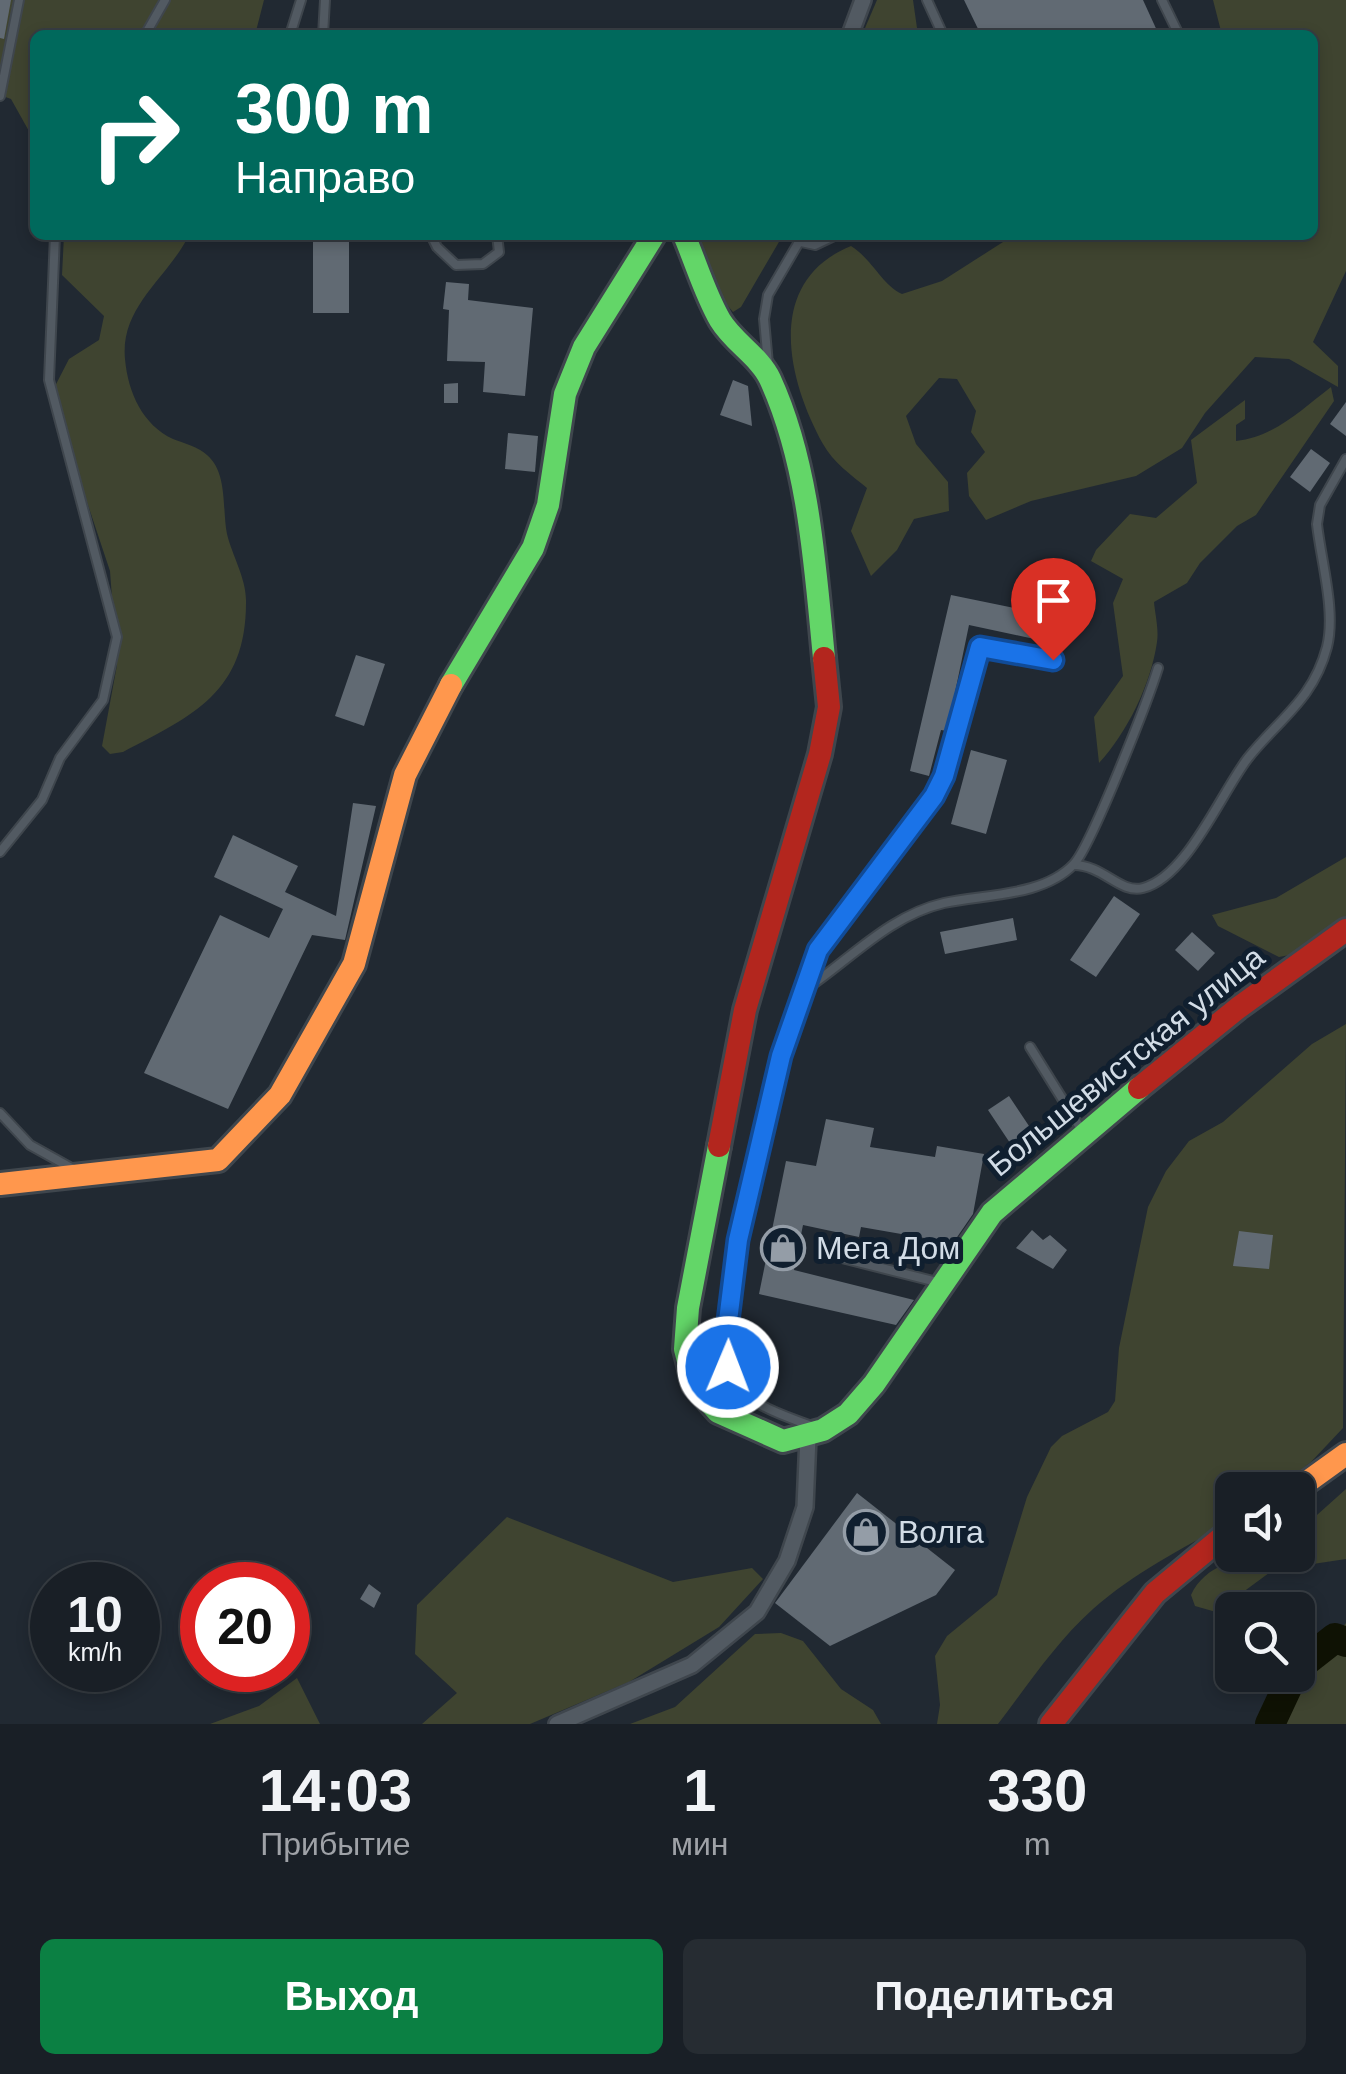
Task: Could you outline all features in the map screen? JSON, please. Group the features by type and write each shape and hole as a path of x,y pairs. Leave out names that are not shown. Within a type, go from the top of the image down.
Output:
{"street":[{"path":"852,30 862,0"},
{"path":"0,1184 218,1160 280,1095 354,964 405,774 435,711 533,548 548,505 565,394 584,348 651,240"},
{"path":"557,1724 692,1665 757,1612 787,1561 805,1508 816,1434 783,1441 718,1412 694,1385 685,1349 688,1308 727,1120 744,1010 820,754 830,707 813,544 788,433 768,374 740,348 719,319 686,240"},
{"name":"Большевистская улица","path":"816,1434 848,1414 874,1384 992,1213 1083,1133 1238,1008 1346,930"},
{"path":"1315,1477 1346,1455"},
{"path":"1051,1724 1162,1586 1190,1556 1215,1541"}],"lane":[{"path":"0,96 20,0"},
{"path":"148,30 165,0"},
{"path":"292,30 301,0"},
{"path":"322,30 325,0"},
{"path":"927,0 941,30"},
{"path":"1162,0 1177,30"},
{"path":"0,852 42,800 60,758 103,700 116,637 49,380 56,240"},
{"path":"434,240 456,265 483,264 499,252 498,240"},
{"path":"768,374 764,319 768,295 801,240"},
{"path":"804,991 876,934 942,903 1036,886 1074,864 1094,865 1122,886 1138,890 1156,884 1192,846 1248,758 1297,709 1319,671 1328,642 1317,524 1320,505 1346,459"},
{"path":"816,1434 750,1398 728,1367 728,1321 738,1240 781,1056 818,950 865,882 924,815 944,776 980,647 1053,660"},
{"path":"1074,864 1158,668"},
{"path":"1030,1047 1083,1133"},
{"path":"0,1113 30,1145 85,1175"},
{"path":"826,1254 942,1284"}],"green space":[{"path":"0,0 264,0 256,30 30,30 30,133 11,99 0,95"},
{"path":"877,0 913,0 917,30 864,30"},
{"path":"1213,0 1346,0 1346,271 1313,342 1338,366 1338,387 1289,359 1255,357 1205,413 1182,448 1136,476 1031,501 986,520 969,496 967,473 985,452 971,432 976,411 957,379 939,378 906,416 916,444 948,482 949,511 914,519 897,550 871,576 851,531 867,488 823,444 810,418 793,361 791,333 795,306 805,282 824,262 851,246 902,294 942,281 1006,240 1318,240 1318,30 1221,30"},
{"path":"64,240 186,240 130,323 125,340 127,372 134,396 153,425 200,450 214,463 221,481 227,534 246,600 237,657 212,697 172,726 123,752 110,754 102,746 117,665 110,571 51,394 69,359 99,340 104,316 62,275"},
{"path":"700,240 780,240 741,307 733,312 703,269"},
{"path":"1331,387 1334,401 1256,515 1237,526 1200,563 1187,583 1154,602 1157,637 1149,674 1128,723 1099,763 1094,717 1123,676 1113,603 1123,579 1091,561 1096,550 1130,514 1156,518 1197,483 1191,440 1245,400 1245,419 1236,425 1236,441 1275,428"},
{"path":"1346,857 1346,916 1300,953 1279,957 1218,926 1212,915 1276,898"},
{"path":"1346,1024 1343,1428 1298,1472 1215,1472 1215,1530 1143,1572 1093,1609 1055,1650 998,1724 937,1724 940,1705 935,1656 947,1636 997,1595 1027,1497 1051,1447 1062,1436 1108,1412 1115,1401 1119,1348 1148,1207 1166,1171 1189,1141 1223,1122 1312,1044"},
{"path":"1346,1489 1346,1559 1315,1564 1315,1517"},
{"path":"507,1517 673,1582 752,1568 763,1579 719,1627 629,1682 530,1724 422,1724 457,1693 415,1654 417,1605"},
{"path":"1210,1572 1270,1572 1243,1592 1215,1592 1215,1612 1195,1606 1191,1595"},
{"path":"1346,1623 1346,1724 1258,1724 1290,1692 1315,1692 1315,1661"},
{"path":"781,1633 803,1641 841,1689 873,1710 881,1724 630,1724 675,1707 755,1634"},
{"path":"278,1692 304,1692 320,1724 210,1724 259,1706"}],"building":[{"path":"0,0 11,0 4,39 0,38"},
{"path":"964,0 1143,0 1157,30 979,30"},
{"path":"313,240 349,240 349,313 313,313"},
{"path":"446,282 469,284 468,300 533,308 525,396 483,392 485,362 447,361 449,310 443,309"},
{"path":"733,380 748,386 752,426 720,415"},
{"path":"458,383 458,403 444,403 444,384"},
{"path":"1346,402 1346,436 1330,424"},
{"path":"508,433 538,436 535,472 505,469"},
{"path":"1311,449 1330,463 1310,492 1290,477"},
{"path":"951,595 1068,619 1062,645 969,625 947,731 941,730 929,776 910,771"},
{"path":"356,655 385,664 364,726 335,716"},
{"path":"971,750 1007,760 986,834 951,824"},
{"path":"353,803 376,806 345,940 312,935 228,1109 144,1073 220,915 269,938 283,909 214,877 233,835 298,866 285,892 336,916"},
{"path":"1114,896 1140,914 1096,977 1070,960"},
{"path":"1013,918 1017,940 945,954 940,932"},
{"path":"1192,932 1215,953 1198,971 1175,950"},
{"path":"1009,1096 1039,1141 1018,1155 988,1110"},
{"path":"826,1119 874,1128 870,1147 935,1157 937,1146 984,1154 973,1214 953,1243 861,1227 859,1237 803,1225 794,1270 914,1300 896,1325 759,1294 786,1161 816,1166"},
{"path":"1032,1230 1043,1240 1050,1235 1067,1250 1053,1269 1016,1248"},
{"path":"1239,1231 1273,1235 1269,1269 1233,1266"},
{"name":"Волга","path":"857,1493 955,1570 936,1595 830,1646 775,1603"},
{"path":"369,1584 381,1593 374,1608 360,1599"}],"waterway":[{"path":"1315,1654 1335,1638 1346,1642"},
{"path":"1270,1724 1285,1692"}],"traffic: fast":[{"path":"451,685 533,548 548,505 565,394 584,347 651,240"},
{"path":"686,240 720,320 766,371 783,412 802,480 824,658"},
{"path":"719,1146 688,1308 685,1349 694,1385 718,1412 783,1441 823,1430 848,1414 874,1384 992,1213 1139,1088"}],"traffic: slow":[{"path":"0,1184 218,1160 280,1095 354,964 405,775 451,685"},
{"path":"1315,1476 1346,1454"}],"traffic: jam":[{"path":"719,1146 745,1010 820,754 829,707 824,658"},
{"path":"1139,1088 1238,1008 1346,930"},
{"path":"1051,1724 1155,1593 1215,1543"}],"place":[{"name":"Мега Дом","path":"783,1248"},
{"name":"Волга","path":"866,1532"}],"route":[{"path":"728,1367 728,1321 738,1240 781,1056 818,950 865,882 924,815 944,776 980,647 1053,660"}]}
